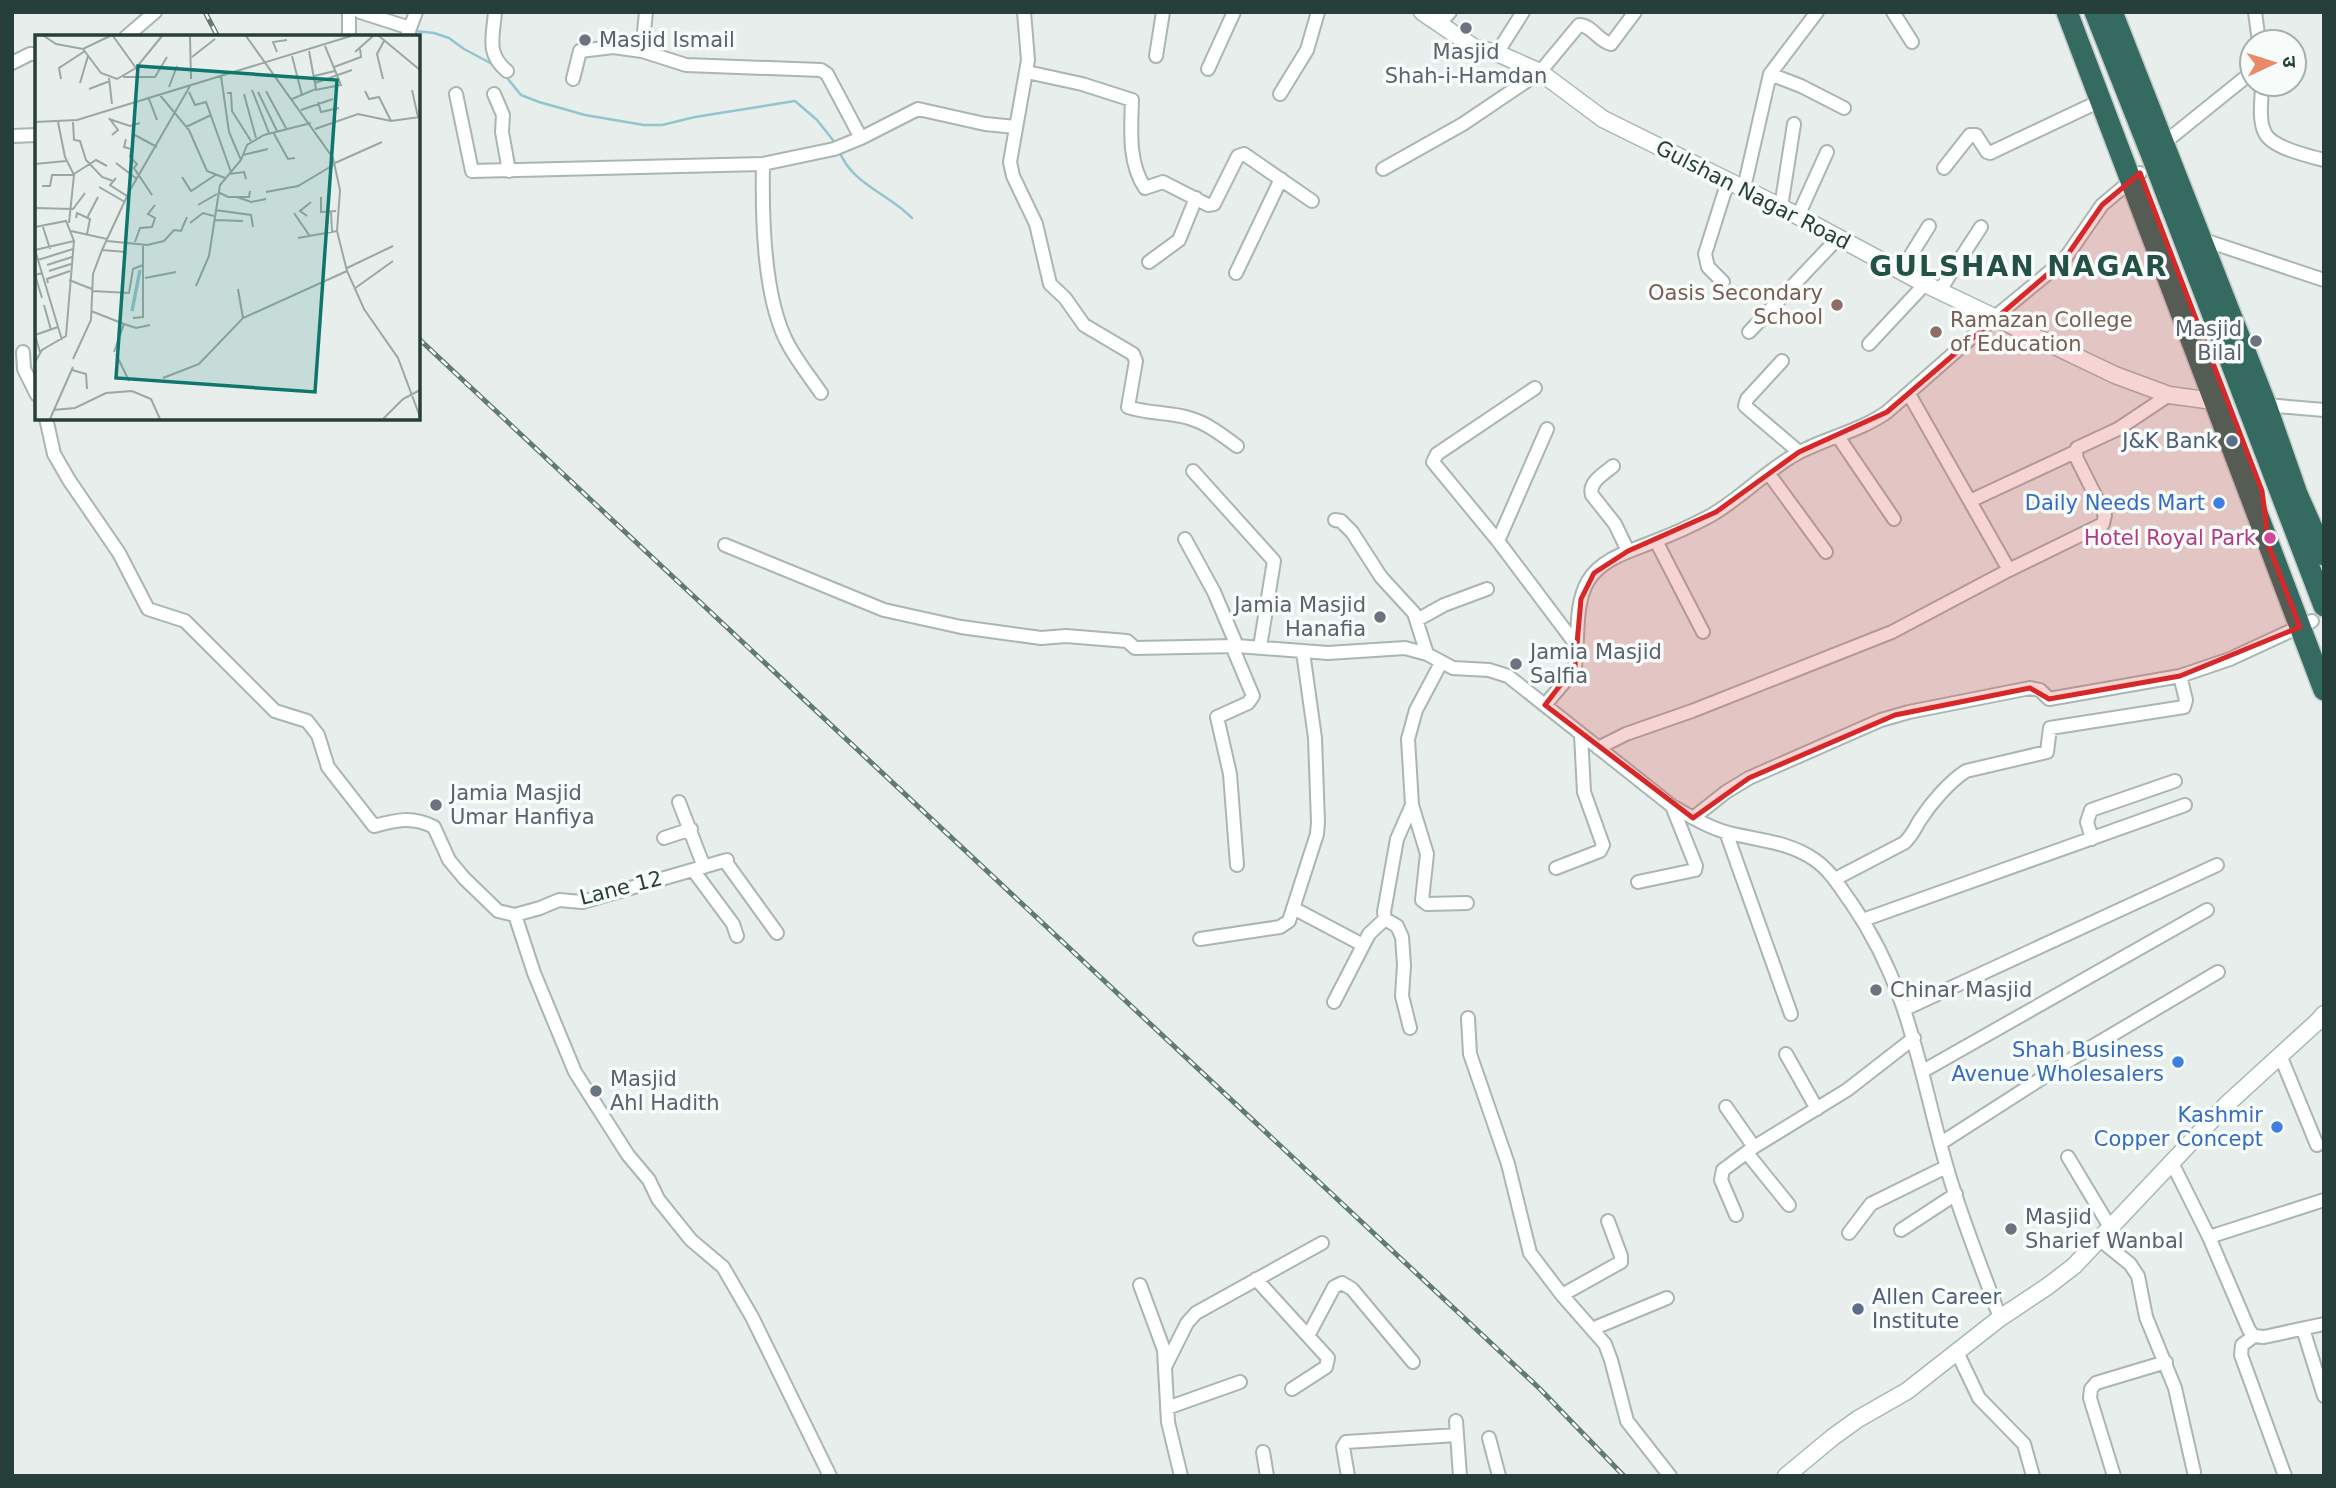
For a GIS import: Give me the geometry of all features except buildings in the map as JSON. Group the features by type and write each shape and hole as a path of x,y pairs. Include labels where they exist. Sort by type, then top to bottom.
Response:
{"highway":[{"path":"2067,12 2100,101 2135,176 2262,491 2281,518"},
{"path":"2077,12 2213,401 2269,546 2312,618 2324,690"},
{"path":"2095,12 2238,357 2266,405 2297,495 2321,540"},
{"path":"2112,12 2201,239 2269,463 2281,518 2324,652"},
{"path":"2269,463 2297,495"},
{"path":"2262,491 2269,546"}],"street":[{"path":"128,35 155,12"},
{"path":"349,12 349,35"},
{"path":"360,12 408,32 416,12"},
{"path":"495,12 492,49 494,58 507,71"},
{"path":"642,51 646,12"},
{"path":"1024,12 1027,72 1010,162 1013,176 1036,224 1050,284 1065,298 1084,324 1133,354 1136,361 1128,407 1138,411 1189,418 1216,430 1237,446"},
{"path":"1156,56 1163,12"},
{"path":"1208,69 1234,12"},
{"path":"1280,94 1307,50 1318,12"},
{"name":"Gulshan Nagar Road","path":"1422,12 1445,18 1475,48 1497,53 1540,72 1603,119 1781,206 1837,239 1932,287 2093,366 2169,395 2213,401"},
{"path":"1497,53 1523,12"},
{"path":"1383,169 1463,124 1540,72 1579,24 1585,25 1607,44 1611,44 1635,12"},
{"path":"1744,188 1770,74 1817,12"},
{"path":"1894,12 1912,42"},
{"path":"573,79 580,51 613,47 642,51 687,65 821,71 827,75 861,138"},
{"path":"12,63 35,54"},
{"path":"1027,72 1082,84 1132,100 1130,142 1140,180 1145,188 1163,182 1208,205 1214,204 1241,154 1248,155 1312,201"},
{"path":"1770,74 1844,108"},
{"path":"2164,143 2238,83"},
{"path":"456,94 472,171 764,164 834,149 918,109 985,124 1016,127"},
{"path":"494,94 503,115 502,132 509,171"},
{"path":"2262,98 2262,126 2265,135 2276,144 2324,160"},
{"path":"1944,168 1970,135 1976,135 1990,153 2100,101"},
{"path":"1781,206 1794,124"},
{"path":"12,136 35,135"},
{"path":"1798,216 1827,152"},
{"path":"764,164 762,209 773,303 787,343 821,393"},
{"path":"1545,705 1572,673 1581,599 1588,581 1605,564 1716,512 1799,452 1839,438 1878,419 2064,260 2102,205 2135,176"},
{"path":"1236,273 1281,179"},
{"path":"1723,282 1708,267 1705,254 1728,181"},
{"path":"1149,262 1180,240 1196,198"},
{"path":"1901,271 1929,226"},
{"path":"1869,344 1932,287 1981,227"},
{"path":"1749,332 1837,239"},
{"path":"2201,239 2324,279"},
{"path":"23,352 24,369 35,391"},
{"path":"1782,361 1747,399 1745,406 1799,452"},
{"path":"1535,388 1434,458 1433,462 1498,541 1577,646"},
{"path":"1909,394 2009,570"},
{"path":"1970,501 2076,452 2081,445 2118,429 2169,395"},
{"path":"2266,405 2324,410"},
{"path":"46,420 54,454 119,553 148,609 184,621 275,711 307,721 318,735 328,767 374,826 404,818 420,820 434,827 449,860 464,878 498,911 515,915 534,973 575,1072 628,1155 649,1180 658,1199 691,1240 723,1267 752,1317 830,1476"},
{"path":"1498,541 1547,429"},
{"path":"1839,438 1894,519"},
{"path":"1598,748 1626,734 1692,711 1892,632 2103,524 2104,511 2076,452"},
{"path":"1613,466 1592,484 1590,490 1615,524 1628,551"},
{"path":"1193,471 1274,561 1260,647"},
{"path":"1769,474 1826,552"},
{"path":"1335,520 1341,521 1352,531 1381,577 1410,608 1417,620 1427,654"},
{"path":"1185,539 1214,592 1252,696 1248,703 1217,718 1230,774 1237,865"},
{"path":"1656,541 1703,632"},
{"path":"725,545 884,610 961,627 1041,638 1066,636 1127,641 1135,648 1235,646 1341,653 1405,648 1427,654 1441,663 1460,669 1503,673 1672,806 1726,832 1796,849 1817,861 1835,879 1863,920 1892,972 1914,1038 1947,1167 2000,1318"},
{"path":"1417,620 1444,605 1487,589"},
{"path":"1693,818 1749,778 1895,715 2030,688 2040,690 2049,699 2180,676 2230,659 2312,618"},
{"path":"1199,939 1284,926 1289,921 1317,834 1318,822 1314,738 1303,652"},
{"path":"1441,663 1416,710 1408,739 1412,805 1427,854 1423,903 1467,903"},
{"path":"1835,879 1904,843 1913,834 1922,817 1966,771 2047,752 2050,727 2184,707 2186,699 2180,676"},
{"path":"1556,868 1600,851 1603,845 1584,792 1581,734"},
{"path":"2092,839 2087,821 2091,810 2175,781"},
{"path":"679,802 691,829 699,868 733,924 737,936"},
{"path":"1385,919 1397,839 1412,805"},
{"path":"1863,920 2185,805"},
{"path":"1638,881 1695,870 1694,861 1672,806"},
{"path":"664,838 691,829"},
{"path":"1726,832 1791,1014"},
{"name":"Lane 12","path":"515,915 559,900 582,902 726,861 777,933"},
{"path":"1905,1009 2217,865"},
{"path":"1293,908 1363,945"},
{"path":"1923,1071 2207,910"},
{"path":"1334,1002 1371,930 1385,919"},
{"path":"1385,919 1397,926 1401,933 1404,965 1402,996 1410,1028"},
{"path":"1941,1143 2078,1055 2218,972"},
{"path":"1468,1018 1470,1055 1507,1164 1530,1253 1605,1344 1626,1421 1670,1476"},
{"path":"1786,1476 1833,1437 1858,1419 1908,1391 2000,1318 2074,1266 2226,1105 2322,1018"},
{"path":"1736,1215 1720,1176 1723,1170 1750,1150 1847,1090 1914,1038"},
{"path":"1786,1054 1817,1109"},
{"path":"2280,1055 2317,1145"},
{"path":"1726,1107 1750,1150 1790,1205"},
{"path":"2068,1157 2105,1233 2135,1269 2146,1317 2175,1388 2194,1472"},
{"path":"2172,1163 2254,1336"},
{"path":"1849,1233 1871,1204 1947,1167"},
{"path":"1901,1230 1956,1194"},
{"path":"2209,1237 2324,1200"},
{"path":"1562,1295 1621,1262 1608,1221"},
{"path":"1165,1367 1187,1323 1196,1313 1322,1243"},
{"path":"1256,1279 1328,1358 1328,1364 1292,1389"},
{"path":"1308,1336 1334,1287 1342,1283 1352,1289 1413,1362"},
{"path":"1140,1285 1160,1337 1167,1408 1181,1476"},
{"path":"1592,1329 1667,1298"},
{"path":"2285,1476 2241,1355 2242,1345 2254,1336 2264,1337 2324,1324"},
{"path":"2304,1329 2324,1396"},
{"path":"1957,1352 1979,1398 1999,1421 2019,1437 2027,1450 2033,1476"},
{"path":"2114,1476 2090,1398 2091,1389 2096,1383 2166,1362"},
{"path":"1167,1408 1240,1382"},
{"path":"1455,1421 1460,1476"},
{"path":"1348,1476 1343,1447 1346,1442 1457,1435"},
{"path":"1489,1438 1499,1476"},
{"path":"1263,1452 1267,1476"}],"highlighted area":[{"path":"2140,173 2262,491 2269,546 2300,627 2180,676 2049,699 2030,688 1895,715 1749,778 1693,818 1545,705 1575,666 1581,599 1594,573 1628,551 1716,512 1799,452 1887,412 2064,260 2102,205"}],"waterway":[{"path":"415,31 449,38 494,65"},
{"path":"504,74 521,95 539,102 585,115 644,125 662,125 795,101 817,120 836,144"},
{"path":"839,150 844,161 861,180 912,218"}],"railway":[{"path":"205,12 217,35"},
{"path":"420,340 1540,1389 1624,1476"}],"place":[{"name":"Masjid Shah-i-Hamdan","path":"1466,28"},
{"name":"Masjid Ismail","path":"585,40"},
{"name":"Oasis Secondary School","path":"1837,305"},
{"name":"Ramazan College of Education","path":"1936,332"},
{"name":"Masjid Bilal","path":"2256,341"},
{"name":"J&K Bank","path":"2232,441"},
{"name":"Daily Needs Mart","path":"2219,503"},
{"name":"Hotel Royal Park","path":"2270,538"},
{"name":"Jamia Masjid Hanafia","path":"1380,617"},
{"name":"Jamia Masjid Salfia","path":"1516,664"},
{"name":"Jamia Masjid Umar Hanfiya","path":"436,805"},
{"name":"Chinar Masjid","path":"1876,990"},
{"name":"Shah Business Avenue Wholesalers","path":"2178,1062"},
{"name":"Masjid Ahl Hadith","path":"596,1091"},
{"name":"Kashmir Copper Concept","path":"2277,1127"},
{"name":"Masjid Sharief Wanbal","path":"2011,1229"},
{"name":"Allen Career Institute","path":"1858,1309"}],"district":[{"name":"GULSHAN NAGAR","path":"2019,266"}]}
